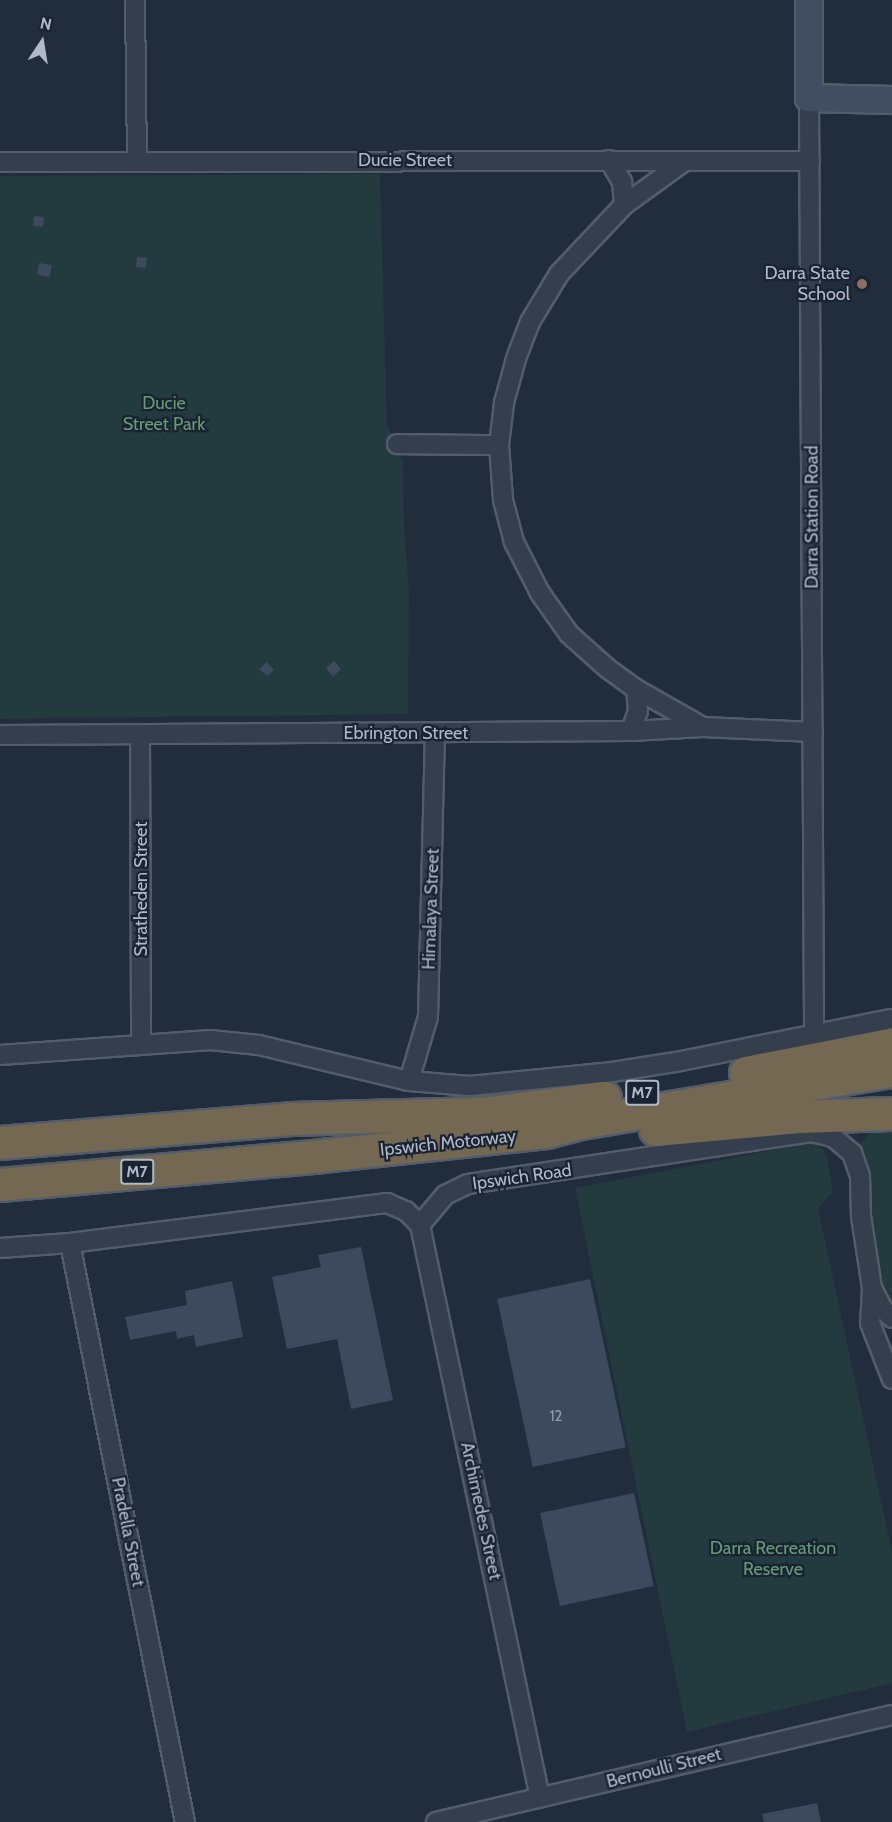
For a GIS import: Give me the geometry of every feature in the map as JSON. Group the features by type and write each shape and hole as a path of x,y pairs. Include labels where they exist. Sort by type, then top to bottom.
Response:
{"highway":[{"name":"Ipswich Motorway","path":"0,1143 291,1119 481,1114 558,1106 892,1045"},
{"name":"Ipswich Motorway","path":"0,1185 322,1156 547,1132 581,1123 892,1071"},
{"path":"547,1132 590,1136 799,1117 892,1114"}],"street":[{"path":"135,0 137,161"},
{"name":"Darra Station Road","path":"809,0 814,1035"},
{"path":"809,98 892,100"},
{"path":"609,160 622,182 624,205"},
{"name":"Ducie Street","path":"0,162 609,160 681,163 810,161"},
{"path":"681,163 624,205 559,274 530,322 504,403 499,445 503,500 514,542 540,593 569,634 607,668 636,689 703,727"},
{"path":"397,444 499,445"},
{"path":"631,731 638,711 636,689"},
{"name":"Ebrington Street","path":"0,735 631,731 703,727 813,732"},
{"name":"Himalaya Street","path":"409,1081 428,1017 435,733"},
{"name":"Stratheden Street","path":"140,735 141,1043"},
{"path":"0,1055 141,1043 210,1040 259,1045 409,1081 470,1086 612,1072 892,1019"},
{"name":"Ipswich Road","path":"420,1225 445,1195 468,1184 811,1132 833,1137 852,1153 860,1176 861,1216 872,1288 870,1323 892,1379"},
{"path":"0,1248 70,1243 387,1203 406,1212 420,1225"},
{"name":"Archimedes Street","path":"420,1225 540,1798"},
{"name":"Pradella Street","path":"70,1243 185,1822"},
{"name":"Ipswich Road","path":"872,1288 882,1308 892,1318"},
{"name":"Bernoulli Street","path":"436,1822 892,1715"}],"green space":[{"name":"Ducie Street Park","path":"380,174 387,424 403,463 404,524 409,591 408,714 0,719 0,176"},
{"path":"873,1128 892,1129 892,1308 883,1299 868,1221 866,1161 860,1144"},
{"name":"Darra Recreation Reserve","path":"814,1144 824,1150 827,1157 833,1192 818,1208 892,1552 892,1683 687,1732 575,1188"}],"building":[{"path":"34,216 44,217 43,227 33,226"},
{"path":"137,257 147,258 146,268 136,267"},
{"path":"39,263 52,265 50,277 37,275"},
{"path":"334,661 341,669 333,677 326,668"},
{"path":"267,662 274,670 267,676 259,669"},
{"path":"361,1247 393,1400 351,1409 337,1339 287,1349 272,1277 321,1267 318,1255"},
{"path":"590,1279 626,1447 533,1467 497,1299"},
{"path":"232,1281 243,1337 196,1347 194,1335 177,1339 176,1331 130,1340 125,1317 187,1305 185,1291"},
{"path":"634,1493 654,1586 560,1606 540,1513"},
{"path":"817,1803 821,1822 764,1822 762,1814"}],"place":[{"name":"Darra State School","path":"862,284"}]}
